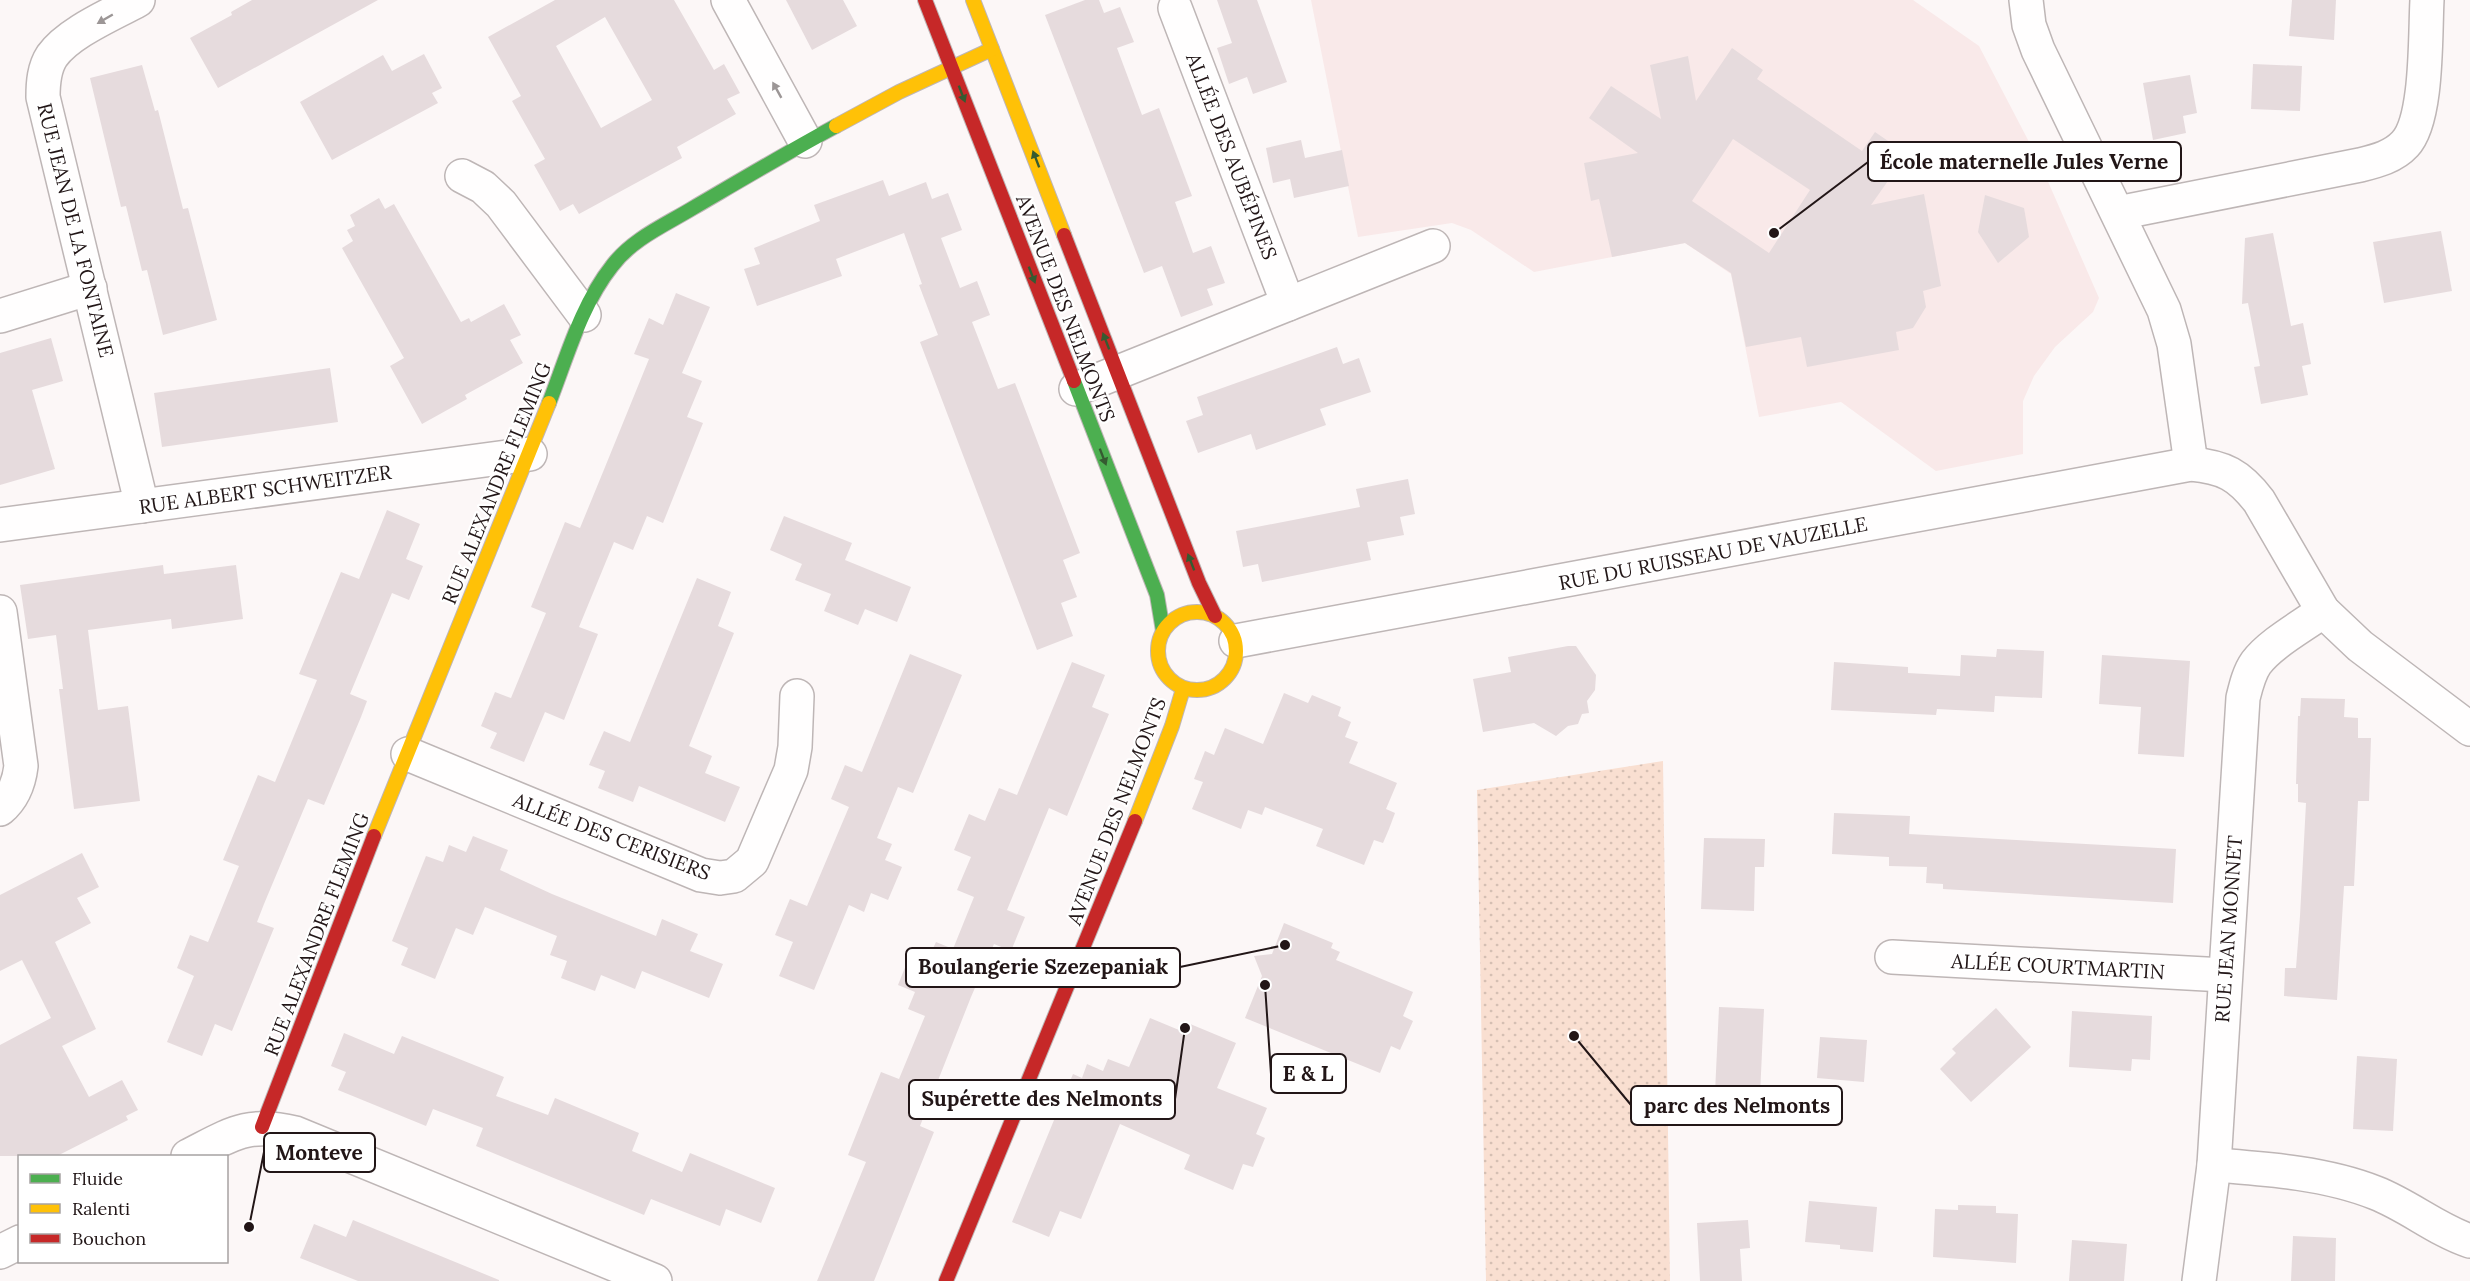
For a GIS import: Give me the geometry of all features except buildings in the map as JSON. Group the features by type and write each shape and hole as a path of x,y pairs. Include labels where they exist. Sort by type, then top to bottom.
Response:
{"street":[{"name":"RUE JEAN DE LA FONTAINE","path":"138,0 72,37 52,57 43,82 42,97 141,506"},
{"path":"728,0 805,141"},
{"name":"AVENUE DES NELMONTS","path":"925,0 1156,595 1163,631 1158,652 1159,662 1164,673 1183,689 1196,691 1219,685 1234,666 1237,654 1236,642 1224,622 1215,616 1199,583 973,0"},
{"path":"2026,0 2029,25 2038,50 2148,273 2170,330 2191,464 2222,469 2249,487 2324,611 2360,646 2470,729"},
{"path":"2118,213 2360,165 2392,155 2410,137 2420,115 2427,0"},
{"name":"ALLÉE DES AUBÉPINES","path":"1175,9 1288,304"},
{"name":"RUE ALEXANDRE FLEMING","path":"262,1127 339,922 596,287 619,255 634,243 805,141 951,66 992,49"},
{"path":"462,176 483,188 501,204 584,315"},
{"path":"1076,389 1433,246"},
{"path":"0,316 90,288"},
{"name":"RUE ALBERT SCHWEITZER","path":"0,525 530,454"},
{"name":"RUE DU RUISSEAU DE VAUZELLE","path":"1236,642 2191,464"},
{"name":"RUE JEAN MONNET","path":"2199,1281 2214,1165 2240,733 2248,681 2255,664 2266,653 2324,611"},
{"path":"0,612 21,766 19,780 13,793 0,809"},
{"path":"1163,631 1180,616 1204,612 1215,616"},
{"name":"AVENUE DES NELMONTS","path":"946,1281 1145,797 1172,726 1183,689"},
{"name":"ALLÉE DES CERISIERS","path":"408,754 701,875 720,878 734,876 752,861 791,770 795,747 797,696"},
{"name":"ALLÉE COURTMARTIN","path":"1892,957 2224,975"},
{"path":"190,1155 233,1134 262,1127 295,1133 655,1281"},
{"path":"2214,1165 2288,1172 2374,1192 2444,1230 2470,1241"},
{"path":"0,1252 18,1243"}],"shaded area":[{"path":"1311,0 1913,0 1979,46 2039,161 2099,298 2093,312 2055,347 2034,376 2023,401 2023,454 1936,471 1841,402 1759,417 1731,274 1685,243 1534,272 1471,230 1452,223 1358,237"},
{"path":"1663,761 1670,1281 1486,1281 1477,790"}],"traffic: fast":[{"path":"549,403 583,314 601,281 620,256 650,233 836,126"},
{"path":"1074,381 1157,595 1163,631"}],"traffic: slow":[{"path":"973,0 1064,235"},
{"path":"836,126 899,92 992,49"},
{"path":"374,836 549,403"},
{"path":"1189,612 1205,612 1219,618 1230,629 1236,643 1236,651 1236,659 1230,673 1219,684 1205,690 1189,690 1175,684 1164,673 1158,659 1158,643 1164,629 1175,618 1189,612"},
{"path":"1135,821 1172,726 1183,689"}],"traffic: jam":[{"path":"925,0 1074,381"},
{"path":"1064,235 1199,583 1215,616"},
{"path":"946,1281 1135,821"},
{"path":"262,1127 374,836"}],"place":[{"name":"École maternelle Jules Verne","path":"1774,233"},
{"name":"Boulangerie Szezepaniak","path":"1285,945"},
{"name":"E & L","path":"1265,985"},
{"name":"Supérette des Nelmonts","path":"1185,1028"},
{"name":"parc des Nelmonts","path":"1574,1036"},
{"name":"Monteve","path":"249,1227"}]}
